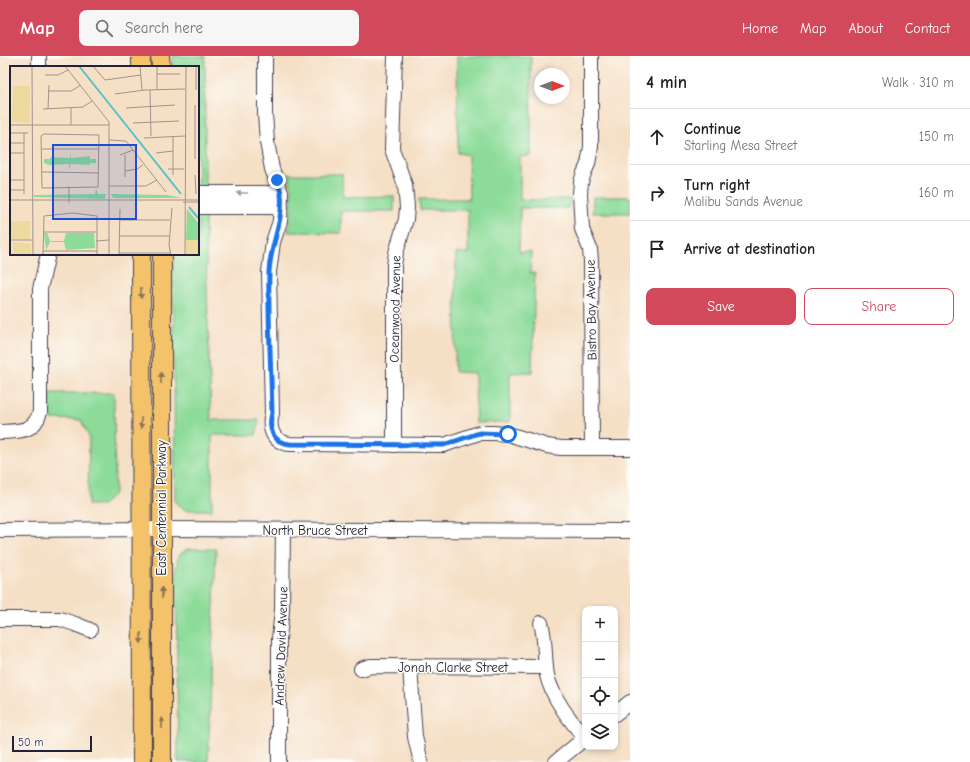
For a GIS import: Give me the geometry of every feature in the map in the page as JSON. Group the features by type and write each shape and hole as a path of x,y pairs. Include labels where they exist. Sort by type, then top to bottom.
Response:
{"main road":[{"path":"160,56 161,66"},
{"name":"East Centennial Parkway","path":"141,255 142,762"},
{"name":"East Centennial Parkway","path":"162,255 162,762"}],"street":[{"path":"266,56 265,114 268,155 281,193 280,221 271,254 269,272 272,413 270,422 271,431 275,437 283,444 444,445 479,433 493,433 508,434 547,446 561,448 630,448"},
{"name":"Oceanwood Avenue","path":"394,445 394,265 396,252 406,219 407,207 405,185 392,149 395,56"},
{"name":"Bistro Bay Avenue","path":"591,56 591,147 588,164 581,182 580,203 582,228 590,249 591,261 592,448"},
{"path":"199,193 281,193"},
{"path":"199,207 281,207"},
{"path":"0,432 20,431 34,425 38,420 40,412 40,289 48,255"},
{"name":"North Bruce Street","path":"0,530 161,529 630,532"},
{"name":"Andrew David Avenue","path":"279,762 279,639 282,610 283,530"},
{"path":"0,619 60,620 90,630"},
{"path":"541,623 548,676 559,703 568,719 582,735"},
{"name":"Jonah Clarke Street","path":"361,670 371,666 546,667"},
{"path":"410,667 415,737 421,762"},
{"path":"618,712 630,702"},
{"path":"556,762 582,740"}],"green space":[{"path":"172,56 205,56 205,220 211,420 259,420 256,435 212,435 212,510 185,510 175,501 173,255 199,255 199,66 172,66"},
{"path":"457,56 531,56 531,156 520,157 520,200 570,199 568,208 520,208 519,252 531,252 530,273 535,273 532,372 510,373 510,422 476,423 475,373 455,372 456,253 468,253 468,210 420,210 419,199 469,199 468,155 458,153"},
{"path":"289,174 342,174 343,197 394,196 394,211 341,211 341,233 288,232 292,203"},
{"path":"593,197 630,197 630,213 593,213"},
{"path":"50,393 114,393 115,493 103,505 88,505 89,437 81,420 50,419"},
{"path":"187,549 216,549 208,762 178,762 176,569 178,556"}],"route":[{"path":"277,180 281,193 280,221 273,242 269,272 272,413 270,422 271,431 275,437 283,444 444,445 479,433 508,434"}]}
